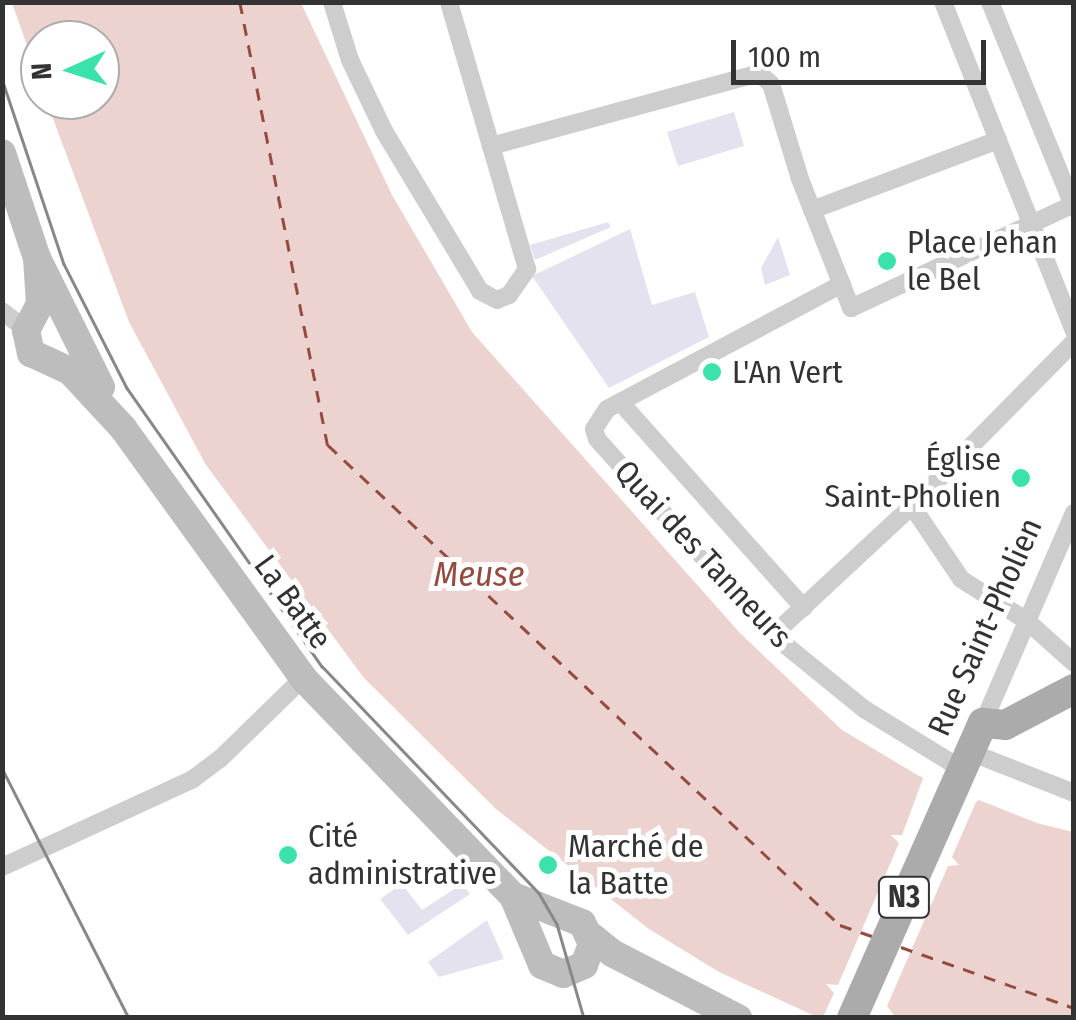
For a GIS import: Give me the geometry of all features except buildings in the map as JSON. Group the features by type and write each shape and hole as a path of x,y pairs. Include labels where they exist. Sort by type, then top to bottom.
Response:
{"main road":[{"path":"2,153 37,258 64,316 74,327 76,343 67,356 53,362 32,353 30,324 41,290 37,258"},
{"path":"30,324 49,311 64,316"},
{"name":"La Batte","path":"76,343 123,428 303,678 513,896"},
{"name":"La Batte","path":"53,362 70,372 123,428"},
{"path":"983,722 1005,725 1074,689"},
{"name":"Rue Saint-Pholien","path":"962,765 983,722"},
{"name":"N3","path":"852,1018 962,765"},
{"path":"513,896 560,917 575,919 612,952 735,1018"},
{"path":"513,896 538,958 556,973 572,973 584,965 591,952 590,936"},
{"path":"535,943 546,923 560,917"},
{"path":"584,965 620,974 735,1018"}],"street":[{"path":"332,2 350,60 384,131 480,291 489,299 509,294 527,268 449,2"},
{"path":"943,2 1074,332"},
{"path":"491,146 750,72 771,84 812,210 851,308 1031,222 1073,207 990,2"},
{"path":"812,210 998,140"},
{"path":"622,404 842,284"},
{"path":"2,311 30,324"},
{"path":"773,634 912,506 1074,342"},
{"name":"Quai des Tanneurs","path":"804,608 622,404 599,414 594,429 597,438 773,634 864,709 962,765 1074,793"},
{"path":"912,506 961,579 1027,621 1074,662"},
{"name":"Rue Saint-Pholien","path":"983,722 1074,513"},
{"path":"2,867 192,779 220,760 303,678"}],"shaded area":[{"path":"734,112 744,146 678,166 667,132"},
{"path":"608,222 611,227 535,260 530,245"},
{"path":"630,229 652,305 695,292 709,337 609,388 532,276"},
{"path":"778,237 790,275 765,285 761,268"},
{"path":"402,884 422,910 462,884 470,894 408,935 380,899"},
{"path":"487,920 504,959 439,977 428,962"}],"water":[{"name":"Meuse","path":"12,3 301,3 392,195 472,332 740,633 842,730 919,776 1037,823 1073,832 1073,1017 817,1017 719,972 649,929 496,809 364,678 206,465 129,322 53,120 120,120 120,20 20,20 20,26"}],"pier":[{"path":"925,773 984,797 976,802 952,857 959,865 948,866 887,1006 894,1015 823,1017 834,993 826,984 838,985 899,843 891,835 902,835"}],"ferry route":[{"path":"240,2 328,445 840,925 874,937"},
{"path":"901,947 1074,1008"}],"tram line":[{"path":"2,79 64,264 127,388 322,666 539,893 557,924 584,1018"},
{"path":"2,768 129,1018"}],"place":[{"name":"Place Jehan le Bel","path":"887,261"},
{"name":"L'An Vert","path":"712,372"},
{"name":"Église Saint-Pholien","path":"1021,478"},
{"name":"Cité administrative","path":"288,855"},
{"name":"Marché de la Batte","path":"548,865"}]}
